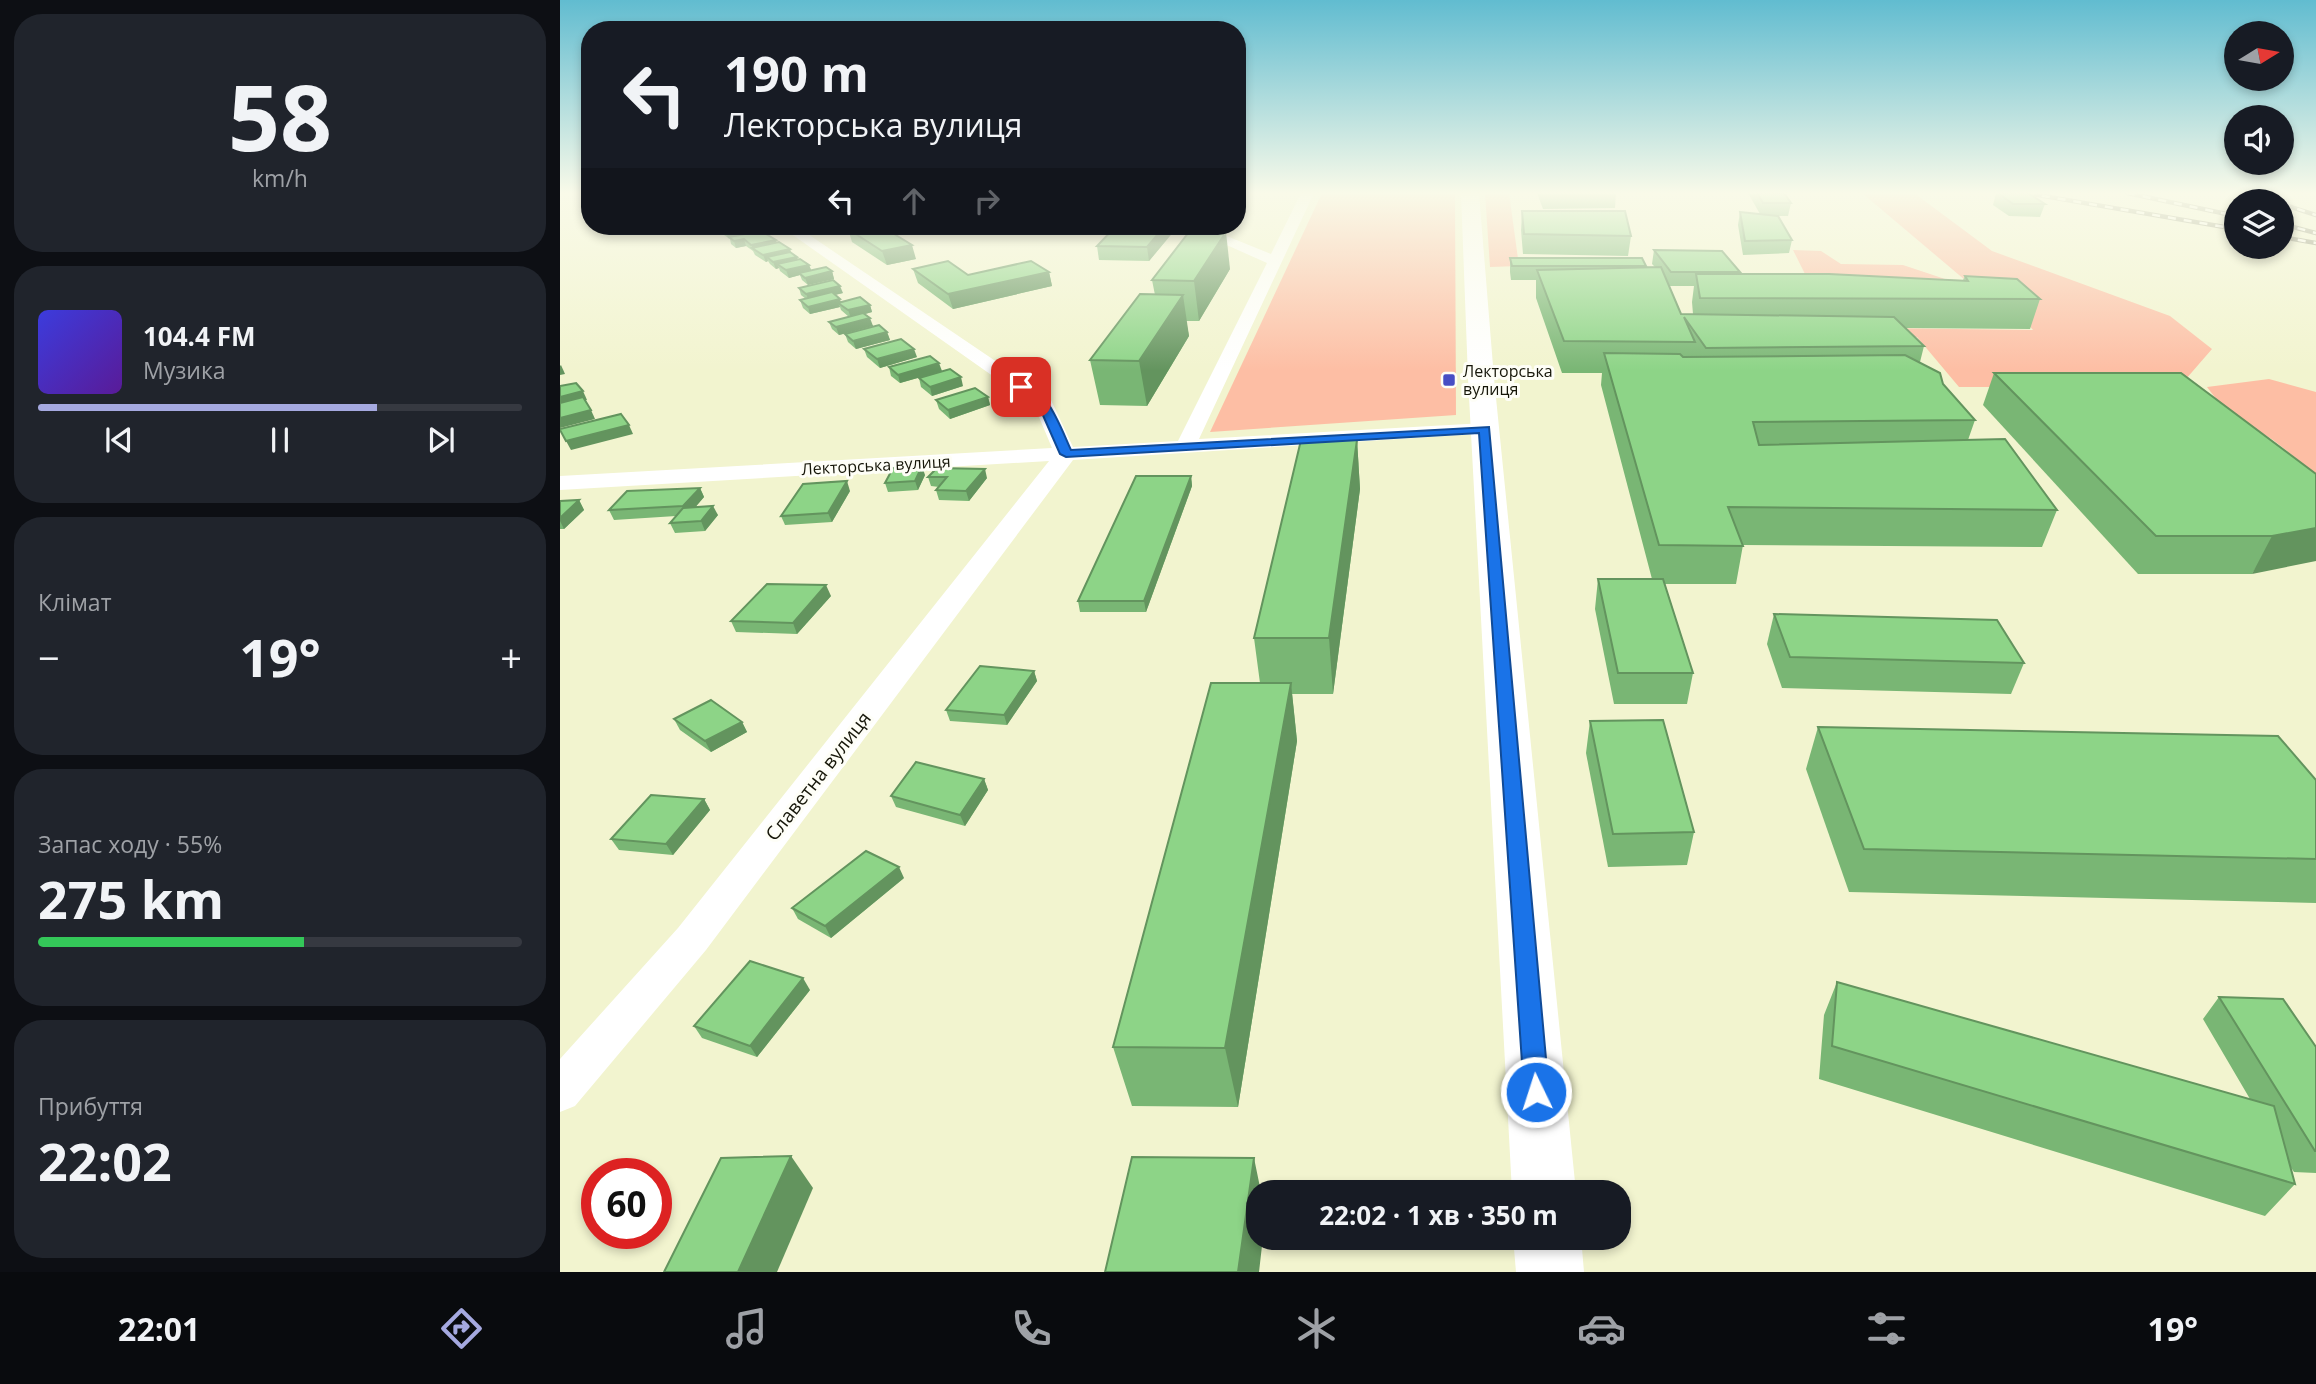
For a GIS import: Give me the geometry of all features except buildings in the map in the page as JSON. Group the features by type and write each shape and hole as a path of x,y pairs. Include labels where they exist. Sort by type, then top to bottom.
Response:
{"main road":[{"path":"1474,252 1543,1180"},
{"path":"1548,1250 1550,1272"}],"street":[{"path":"825,252 1043,402 1066,454"},
{"path":"1254,252 1275,261"},
{"path":"1185,447 1279,252"},
{"name":"Лекторська вулиця","path":"560,483 1485,429"},
{"name":"Славетна вулиця","path":"560,1091 692,939 1066,454"}],"shaded area":[{"path":"1294,252 1455,252 1456,415 1210,432"},
{"path":"1489,252 1517,252 1519,266 1490,267"},
{"path":"1794,252 1823,252 1841,264 1903,265 1948,280 1965,280 1932,252 1996,252 2170,316 2212,349 2179,387 1959,387 1917,337 1717,334 1713,326 2033,330 2010,304 1807,278"},
{"path":"2269,379 2316,392 2316,474 2273,440 2223,408 2207,387"}],"place":[{"name":"Лекторська вулиця","path":"1449,380"}],"route":[{"path":"1021,387 1043,402 1066,454 1485,429 1536,1092"}]}
